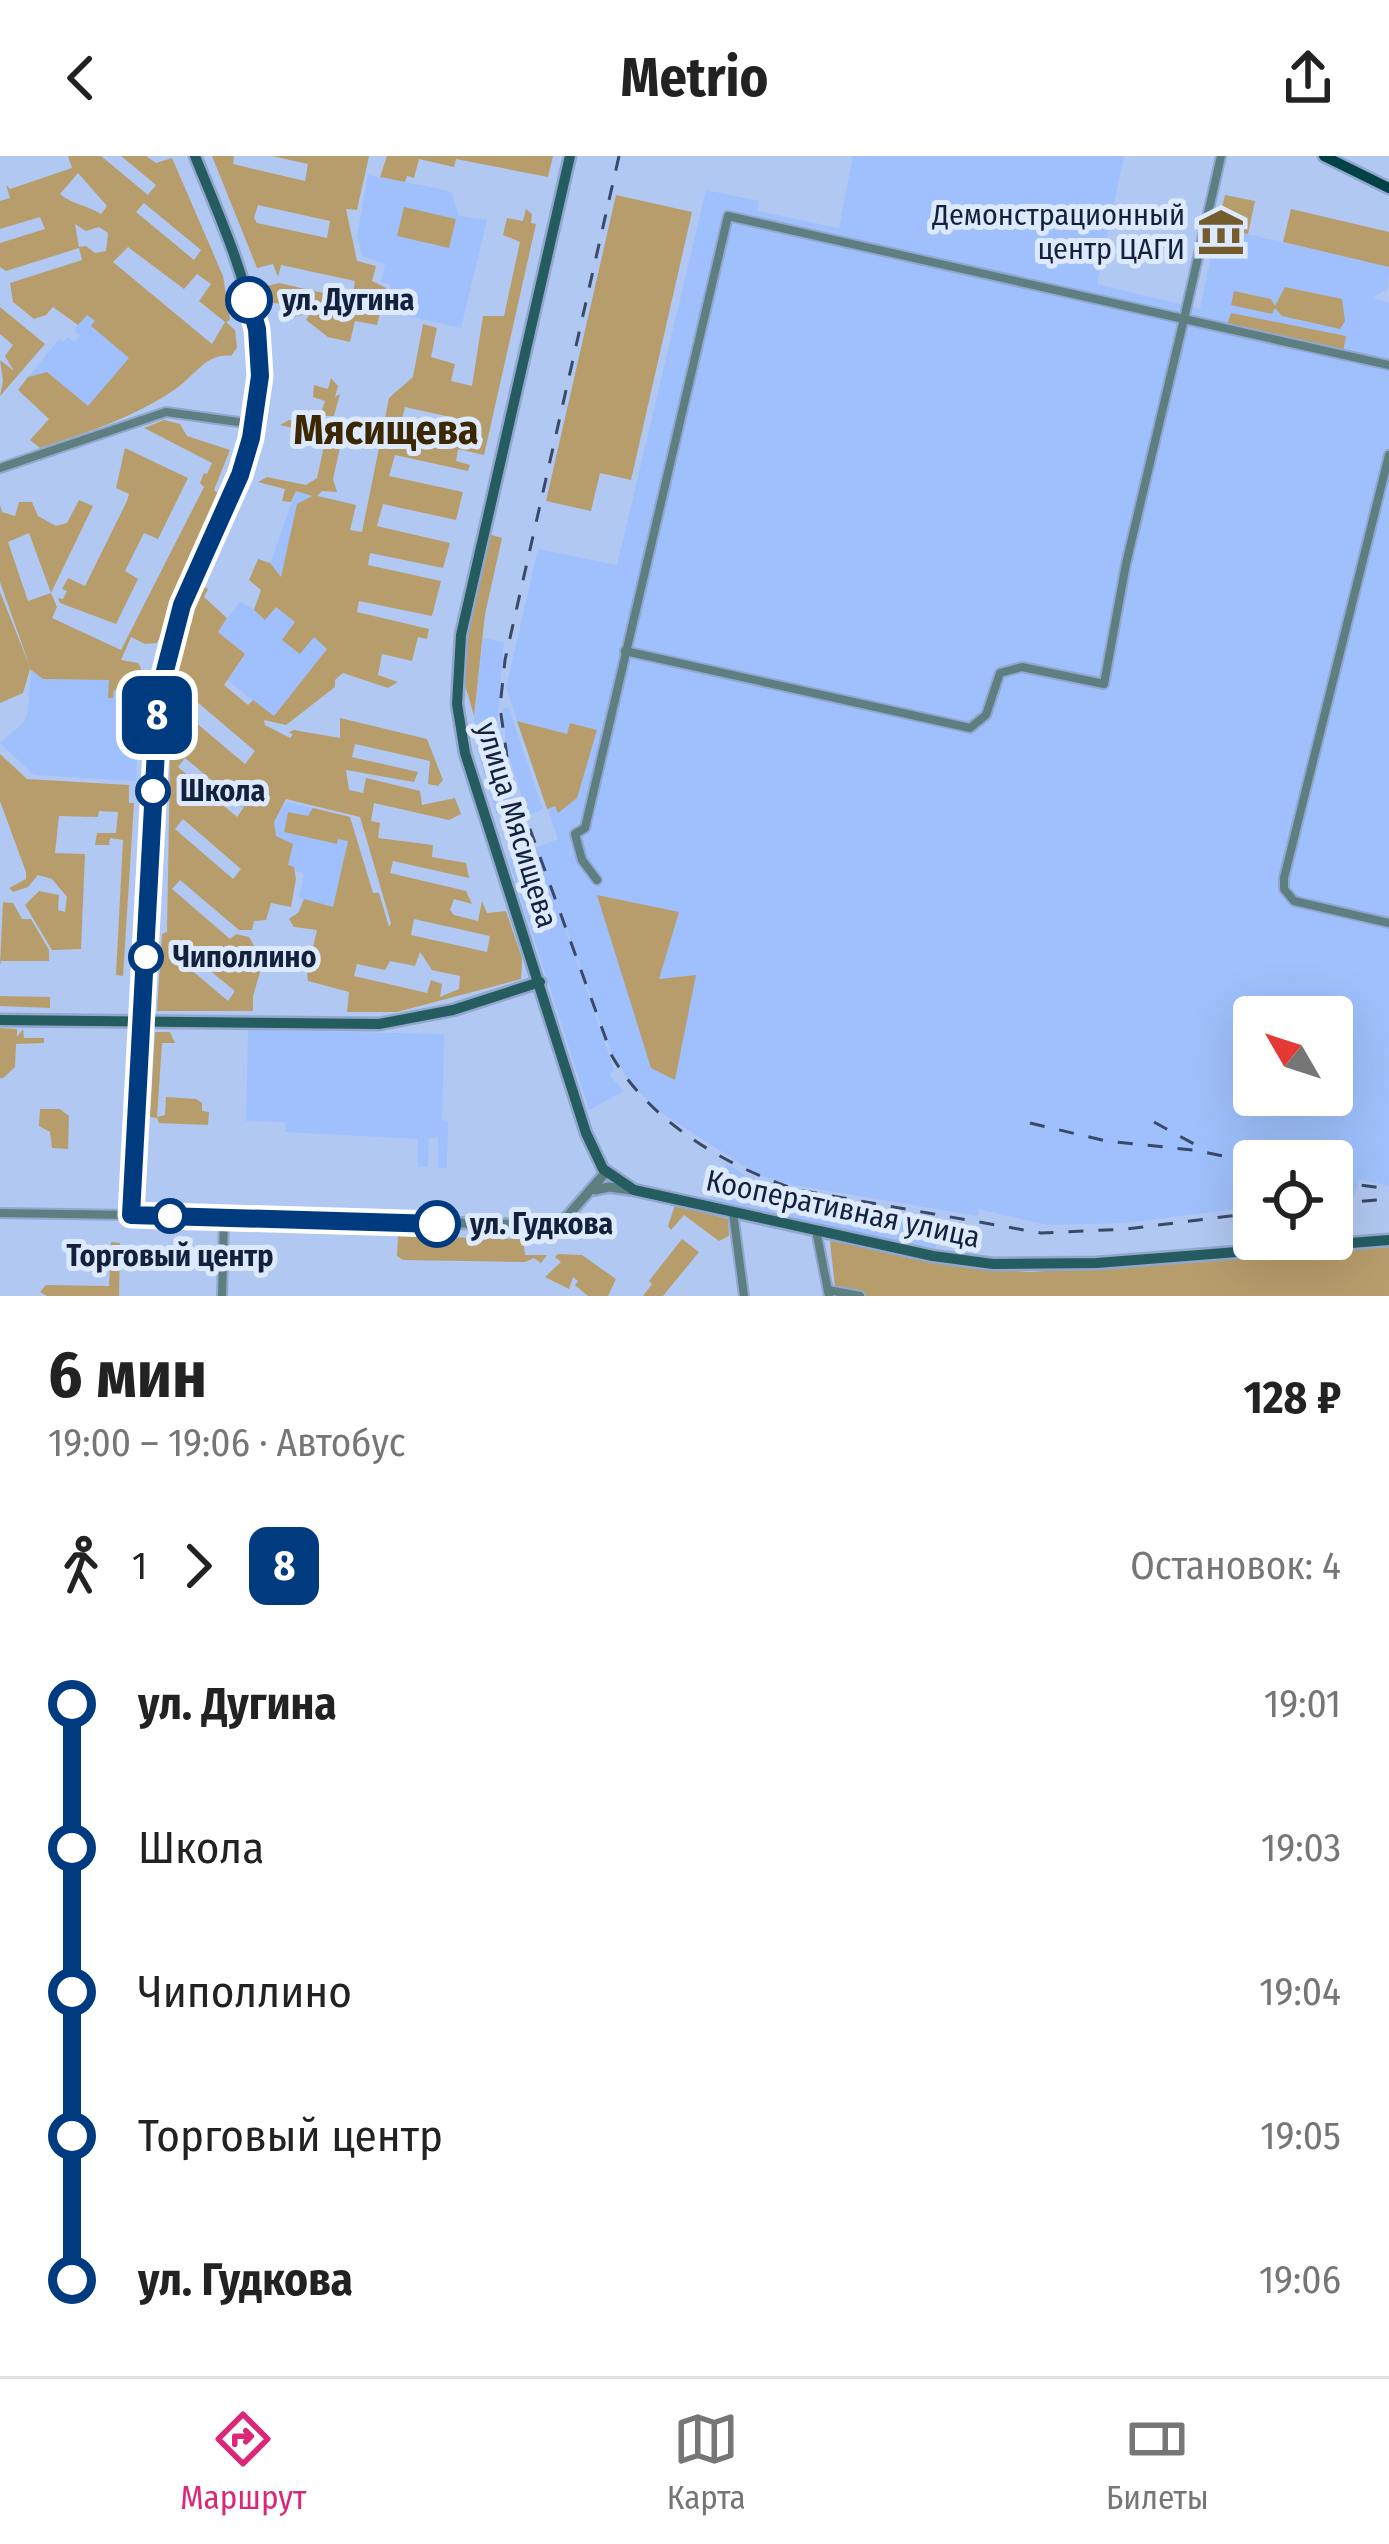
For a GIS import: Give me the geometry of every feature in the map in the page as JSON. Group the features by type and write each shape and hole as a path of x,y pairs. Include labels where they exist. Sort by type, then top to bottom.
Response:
{"main road":[{"path":"143,1020 161,677 182,605 240,475 254,425 260,376 255,317 195,156"},
{"name":"улица Мясищева","path":"569,156 461,635 456,685 465,753 592,1151"},
{"path":"1324,156 1389,188"},
{"path":"0,1020 390,1023 453,1010 540,982"},
{"name":"Кооперативная улица","path":"592,1151 606,1172 634,1190 933,1256 993,1264 1112,1262 1389,1240"}],"street":[{"path":"625,651 970,728 986,715 1000,673 1009,668 1104,684 1126,564 1221,156"},
{"path":"597,880 582,860 575,835 584,828 728,216 1389,364"},
{"path":"0,468 166,412 254,425"},
{"path":"1389,455 1284,890 1294,901 1389,923"},
{"path":"131,1215 143,1020"},
{"path":"590,1192 596,1174 592,1151"},
{"path":"0,1213 539,1225 564,1220 606,1172"},
{"path":"590,1192 609,1186 634,1190"},
{"path":"733,1211 744,1296"},
{"path":"222,1296 224,1218"},
{"path":"816,1229 829,1293 860,1296"}],"shaded area":[{"path":"68,156 101,156 148,195 156,185 121,156 146,156 156,163 172,158 223,276 230,320 226,322 235,330 237,348 231,356 209,361 145,407 40,448 30,440 49,419 18,390 28,377 47,372 88,406 129,358 91,326 95,321 87,315 78,325 53,307 34,319 13,302 10,283 82,260 79,248 6,271 0,267 0,243 45,229 40,217 0,229 0,201 10,198 6,185 10,189 72,168","holes":["78,173 107,206 101,214 60,194","144,203 201,250 194,260 136,212","75,224 86,231 99,227 108,233 106,251 79,247","128,247 184,289 197,274 211,284 199,301 225,322 212,344 113,262"]},
{"path":"212,156 234,156 233,164 305,181 308,164 272,156 369,156 357,210 346,209 357,261 376,266 372,281 386,288 377,325 355,321 350,342 328,337 306,320 310,313 294,317 295,306 267,302 263,287 279,283 359,301 353,294 355,281 281,265 278,277 273,264 257,268","holes":["258,205 330,221 327,238 257,223 254,218"]},
{"path":"387,156 553,156 548,177 456,159 454,167 419,159 414,178 407,176 405,182 380,177"},
{"path":"853,156 1124,156 1097,284 1200,309 1217,227 1389,267 1388,289 1372,298 1389,303 1389,1186 1359,1179 1353,1195 1353,1140 1233,1140 1233,1210 1126,1223 1047,1225 979,1209 977,1216 758,1175 660,1112 630,1083 612,1055 540,855 614,1069 610,1076 624,1091 589,1110 508,858 558,839 506,688 538,549 617,565 706,190 759,201 758,211 839,228"},
{"path":"368,175 445,190 452,194 459,216 487,220 461,328 386,311 391,285 381,282 385,264 362,256 357,236"},
{"path":"616,195 692,212 631,480 600,473 591,511 546,501"},
{"path":"1225,195 1255,201 1248,234 1217,227"},
{"path":"404,207 456,219 449,248 397,236"},
{"path":"526,209 532,214 531,223 536,224 484,455 458,449 456,461 470,465 468,471 395,455 389,476 463,492 456,520 383,504 377,526 450,543 443,568 370,553 368,565 441,581 432,616 359,601 357,612 429,629 427,639 418,637 412,661 382,654 378,675 398,682 388,688 343,673 335,687 286,725 264,720 290,738 294,730 340,738 340,718 427,739 443,780 438,786 428,784 430,761 355,744 352,757 418,772 414,782 346,770 349,790 363,793 366,778 420,791 422,805 455,798 461,814 449,820 374,803 371,821 380,823 378,838 433,845 432,857 466,863 469,878 393,861 390,873 466,891 472,904 454,899 450,910 454,915 478,921 482,901 487,913 506,911 522,958 521,979 397,1012 347,1012 349,992 308,981 307,972 280,966 283,951 311,956 317,930 294,927 289,919 299,912 304,899 333,907 348,841 338,839 337,844 284,832 288,812 308,816 313,808 350,817 373,893 379,893 389,927 391,923 360,817 286,799 274,822 276,836 293,844 288,865 294,867 296,879 291,907 271,903 266,920 254,921 252,930 239,930 180,880 172,889 230,939 236,934 249,937 263,962 253,1011 157,1011 162,934 167,932 171,702 180,646 203,586 208,589 204,597 227,618 218,632 245,654 224,685 248,705 253,700 274,716 327,649 314,637 300,654 282,640 295,622 276,607 265,620 254,610 261,590 249,580 258,559 270,563 281,577 297,504 312,496 296,491 291,502 282,501 285,489 258,482 267,477 306,485 317,478 324,446 292,439 293,428 280,425 289,420 344,430 333,479 337,492 322,491 317,496 356,505 350,530 362,532 389,398 413,377 423,324 437,328 431,357 455,364 451,381 472,386 483,316 504,316 520,242 503,235 507,218 523,221","holes":["405,407 477,423 475,435 402,419","190,696 255,751 245,764 175,705","185,758 244,807 237,817 178,767","183,819 241,869 233,879 175,829","414,919 490,936 487,952 411,935","176,943 235,991 228,1001 170,952","420,952 432,970 460,976 459,989 440,997 442,984 431,980 427,993 354,976 357,964 385,970 390,961 415,966"]},
{"path":"1291,209 1389,232 1389,267 1283,242"},
{"path":"101,285 186,356 99,428 18,390 59,339 63,342 68,337 75,342 80,336 73,319"},
{"path":"1285,287 1342,299 1345,321 1340,329 1282,316 1275,308 1272,314 1231,305 1234,291 1271,299 1275,306"},
{"path":"0,307 45,344 0,396 0,360 14,371 5,356 13,345 0,334"},
{"path":"1231,313 1346,336 1343,352 1226,328"},
{"path":"331,378 338,386 335,397 340,394 334,416 320,416 325,401 313,397 314,385 328,389"},
{"path":"164,420 180,424 187,436 230,450 214,490 222,496 157,643 145,644 131,637 121,660 141,668 138,748 121,747 124,691 114,690 113,698 108,698 109,680 43,679 30,669 23,693 0,703 0,592 30,667 0,582 0,505 2,512 15,516 19,502 32,502 38,516 56,526 67,523 79,500 93,506 51,593 57,607 52,618 121,650 212,463 144,428","holes":["29,533 51,593 28,601 8,542"]},
{"path":"125,448 188,478 158,539 144,533 125,571 138,579 116,624 60,603 58,598 63,599 67,591 62,589 68,578 85,586 127,501 129,494 116,488"},
{"path":"296,490 356,505 327,632 331,644 273,717 198,656 240,602 254,609"},
{"path":"485,533 502,538 485,614 474,716 458,661"},
{"path":"483,638 504,642 496,737 514,807 496,814 475,741"},
{"path":"21,640 108,665 141,668 136,781 34,775 0,743 24,722 28,711 31,673"},
{"path":"503,708 509,708 543,809 528,816 506,747"},
{"path":"517,721 567,734 570,723 597,730 577,798 558,813 555,806 547,809"},
{"path":"0,754 27,779 129,785 129,803 134,803 123,976 116,975 123,840 110,838 109,845 95,845 97,833 116,833 118,812 99,811 98,817 59,816 55,853 85,854 81,949 52,950 25,905 39,891 59,895 58,910 65,912 67,897 52,879 38,875 28,887 13,892 9,888 26,879 26,872 0,801"},
{"path":"286,802 350,817 376,903 295,920 303,899 299,898 304,873 268,866 274,822"},
{"path":"597,895 679,912 659,979 696,975 675,1080 651,1068"},
{"path":"3,902 13,903 22,919 31,919 49,950 49,961 1,961 0,965"},
{"path":"0,996 50,997 50,1008 0,1006"},
{"path":"0,1028 17,1029 17,1037 23,1029 24,1038 44,1038 44,1043 16,1044 15,1067 3,1078 0,1078"},
{"path":"248,1030 444,1034 442,1121 448,1122 447,1168 438,1168 438,1137 429,1138 428,1167 418,1167 418,1139 285,1132 286,1122 246,1121"},
{"path":"155,1032 170,1032 175,1043 162,1043 157,1117 165,1115 166,1097 196,1099 202,1111 209,1112 208,1125 159,1123 150,1117"},
{"path":"40,1109 60,1109 69,1116 68,1149 52,1148 50,1132 39,1126"},
{"path":"726,1163 751,1179 791,1193 941,1218 935,1250 713,1199"},
{"path":"675,1205 728,1219 729,1236 719,1241 684,1215 671,1230"},
{"path":"398,1236 523,1239 525,1255 547,1255 541,1263 534,1258 525,1262 403,1260 397,1256"},
{"path":"835,1238 961,1267 1029,1272 1233,1259 1353,1260 1353,1248 1389,1244 1389,1296 836,1296 830,1242"},
{"path":"682,1239 699,1252 663,1296 643,1296 652,1284 649,1281"},
{"path":"111,1242 120,1243 119,1296 47,1296 40,1292 46,1285 109,1286"},
{"path":"582,1255 616,1279 608,1296 588,1296 573,1277 569,1289 545,1277 561,1262 555,1257"}],"railway":[{"path":"619,156 505,660 500,707 509,771 612,1056 647,1102 693,1139 744,1169 798,1190 1041,1233 1127,1229 1233,1216"},
{"path":"1154,1122 1194,1144"},
{"path":"1030,1123 1106,1141 1233,1158"},
{"path":"1353,1184 1389,1189"},
{"path":"1353,1202 1377,1200"}],"bus line":[{"name":"8","path":"249,300 257,329 260,376 251,438 240,475 182,605 161,677 131,1215 437,1224"}],"place":[{"name":"Демонстрационный центр ЦАГИ","path":"1221,232"},
{"name":"ул. Дугина","path":"249,300"},
{"name":"Школа","path":"153,791"},
{"name":"Чиполлино","path":"146,957"},
{"name":"Торговый центр","path":"170,1216"},
{"name":"ул. Гудкова","path":"437,1224"}],"district":[{"name":"Мясищева","path":"386,430"}]}
